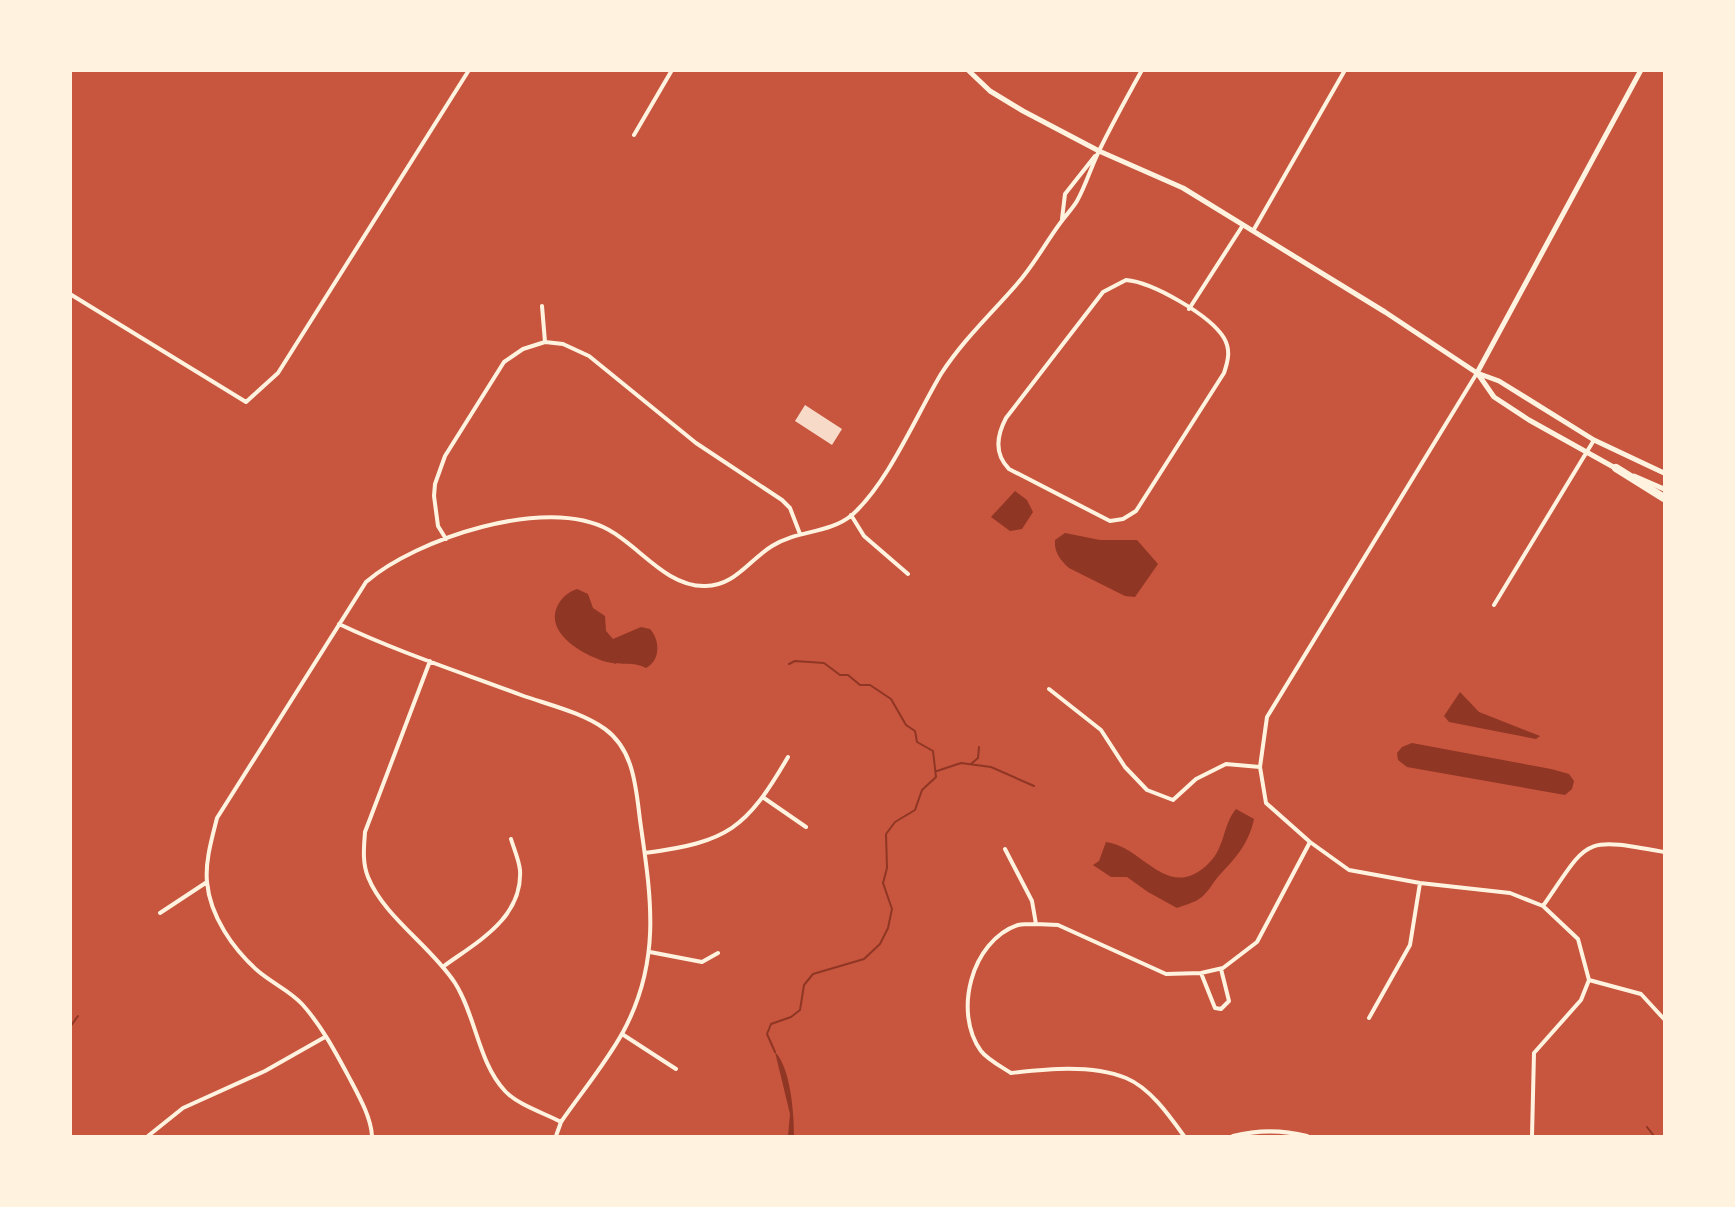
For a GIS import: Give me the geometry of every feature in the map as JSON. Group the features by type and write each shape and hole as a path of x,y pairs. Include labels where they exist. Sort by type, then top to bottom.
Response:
{"highway":[{"path":"1616,468 1665,498"}],"main road":[{"path":"968,70 998,96 1099,151 1183,188 1385,312 1477,373 1499,381 1594,440 1665,473"},
{"path":"1477,373 1641,70"},
{"path":"1477,373 1494,397 1587,453 1665,489"}],"street":[{"path":"70,294 246,402 278,373 469,70"},
{"path":"634,135 672,70"},
{"path":"372,1137 372,1127 357,1092 325,1036 300,1002 259,972 238,952 213,907 207,882 211,843 217,818 366,582 381,569 417,548 482,527 522,518 582,521 605,528 622,538 670,576 705,586 726,582 775,544 800,534 825,529 851,515 883,476 963,343 1020,281 1077,201 1099,151 1142,70"},
{"path":"1253,231 1345,70"},
{"path":"1062,220 1065,194 1099,151"},
{"path":"1189,309 1244,225"},
{"path":"1126,280 1138,281 1189,309 1214,325 1222,335 1230,357 1224,373 1136,511 1123,519 1110,521 1096,516 1005,465 998,443 1000,430 1006,418 1103,292 1126,280"},
{"path":"542,306 545,342"},
{"path":"446,539 438,526 434,496 435,484 445,456 504,362 523,349 545,342 563,344 589,356 696,443 782,500 790,508 800,534"},
{"path":"1477,373 1267,717 1260,767 1266,803 1310,842 1349,870 1420,883 1510,893 1543,906 1578,939 1589,980 1581,1000 1534,1053 1532,1137"},
{"path":"1494,605 1594,440"},
{"path":"851,515 864,536 908,574"},
{"path":"339,624 430,661 583,717 608,731 629,759 635,778 651,898 650,952 642,990 622,1034 561,1122 556,1137"},
{"path":"430,661 365,832 363,857 368,877 383,902 444,966 457,986 491,1071 506,1092 561,1122"},
{"path":"1048,689 1101,730 1125,767 1147,790 1173,800 1196,779 1226,764 1260,767"},
{"path":"645,853 698,844 722,835 747,816 764,798 788,757"},
{"path":"764,798 806,827"},
{"path":"444,966 492,931 512,909 518,891 520,869 512,839"},
{"path":"1184,1137 1169,1115 1149,1094 1126,1078 1085,1070 1037,1070 1011,1073 982,1052 968,1023 969,981 985,952 999,936 1018,925 1036,924 1058,925 1166,974 1200,974 1221,969 1257,942 1310,842"},
{"path":"1543,906 1580,852 1595,844 1613,842 1665,852"},
{"path":"1005,849 1032,900 1036,924"},
{"path":"160,913 207,882"},
{"path":"1369,1018 1410,945 1420,883"},
{"path":"650,952 702,963 718,953"},
{"path":"1200,974 1210,1002 1215,1008 1221,1009 1229,1001 1221,969"},
{"path":"1589,980 1641,994 1665,1019"},
{"path":"622,1034 676,1070"},
{"path":"148,1137 183,1108 265,1071 325,1036"},
{"path":"1233,1137 1253,1131 1274,1131 1307,1137"}],"shaded area":[{"path":"1015,491 1027,500 1033,512 1022,529 1010,531 991,517"},
{"path":"1065,533 1100,540 1137,540 1158,564 1135,597 1125,596 1066,565 1058,556 1055,544 1055,540"},
{"path":"577,589 588,594 593,608 605,616 606,631 613,639 641,627 650,629 657,644 656,655 651,664 646,668 607,662 578,649 562,635 555,617 557,607 568,594"},
{"path":"1460,692 1479,712 1540,736 1536,739 1449,722 1444,716"},
{"path":"1412,743 1569,774 1574,781 1572,789 1565,795 1407,767 1398,760 1397,753 1402,747"},
{"path":"1236,809 1254,819 1248,837 1240,851 1207,892 1191,903 1177,908 1127,877 1111,877 1093,865 1099,861 1106,842 1119,846 1168,875 1181,878 1194,874 1214,857"},
{"path":"775,1052 785,1069 788,1080 794,1136 788,1136 790,1114"}],"building":[{"path":"805,405 842,429 832,445 795,421"}],"waterway":[{"path":"775,1052 767,1034 771,1024 791,1017 800,1010 804,985 813,974 864,959 880,944 888,928 892,909 883,883 887,868 886,834 895,822 915,810 922,790 936,777 933,751 917,742 915,731 906,725 891,699 870,685 860,685 848,675 840,675 824,663 795,661 789,664"},
{"path":"971,764 978,758 979,747"},
{"path":"937,771 961,763 991,767 1034,786"},
{"path":"70,1027 78,1016"},
{"path":"1647,1127 1654,1136"}]}
